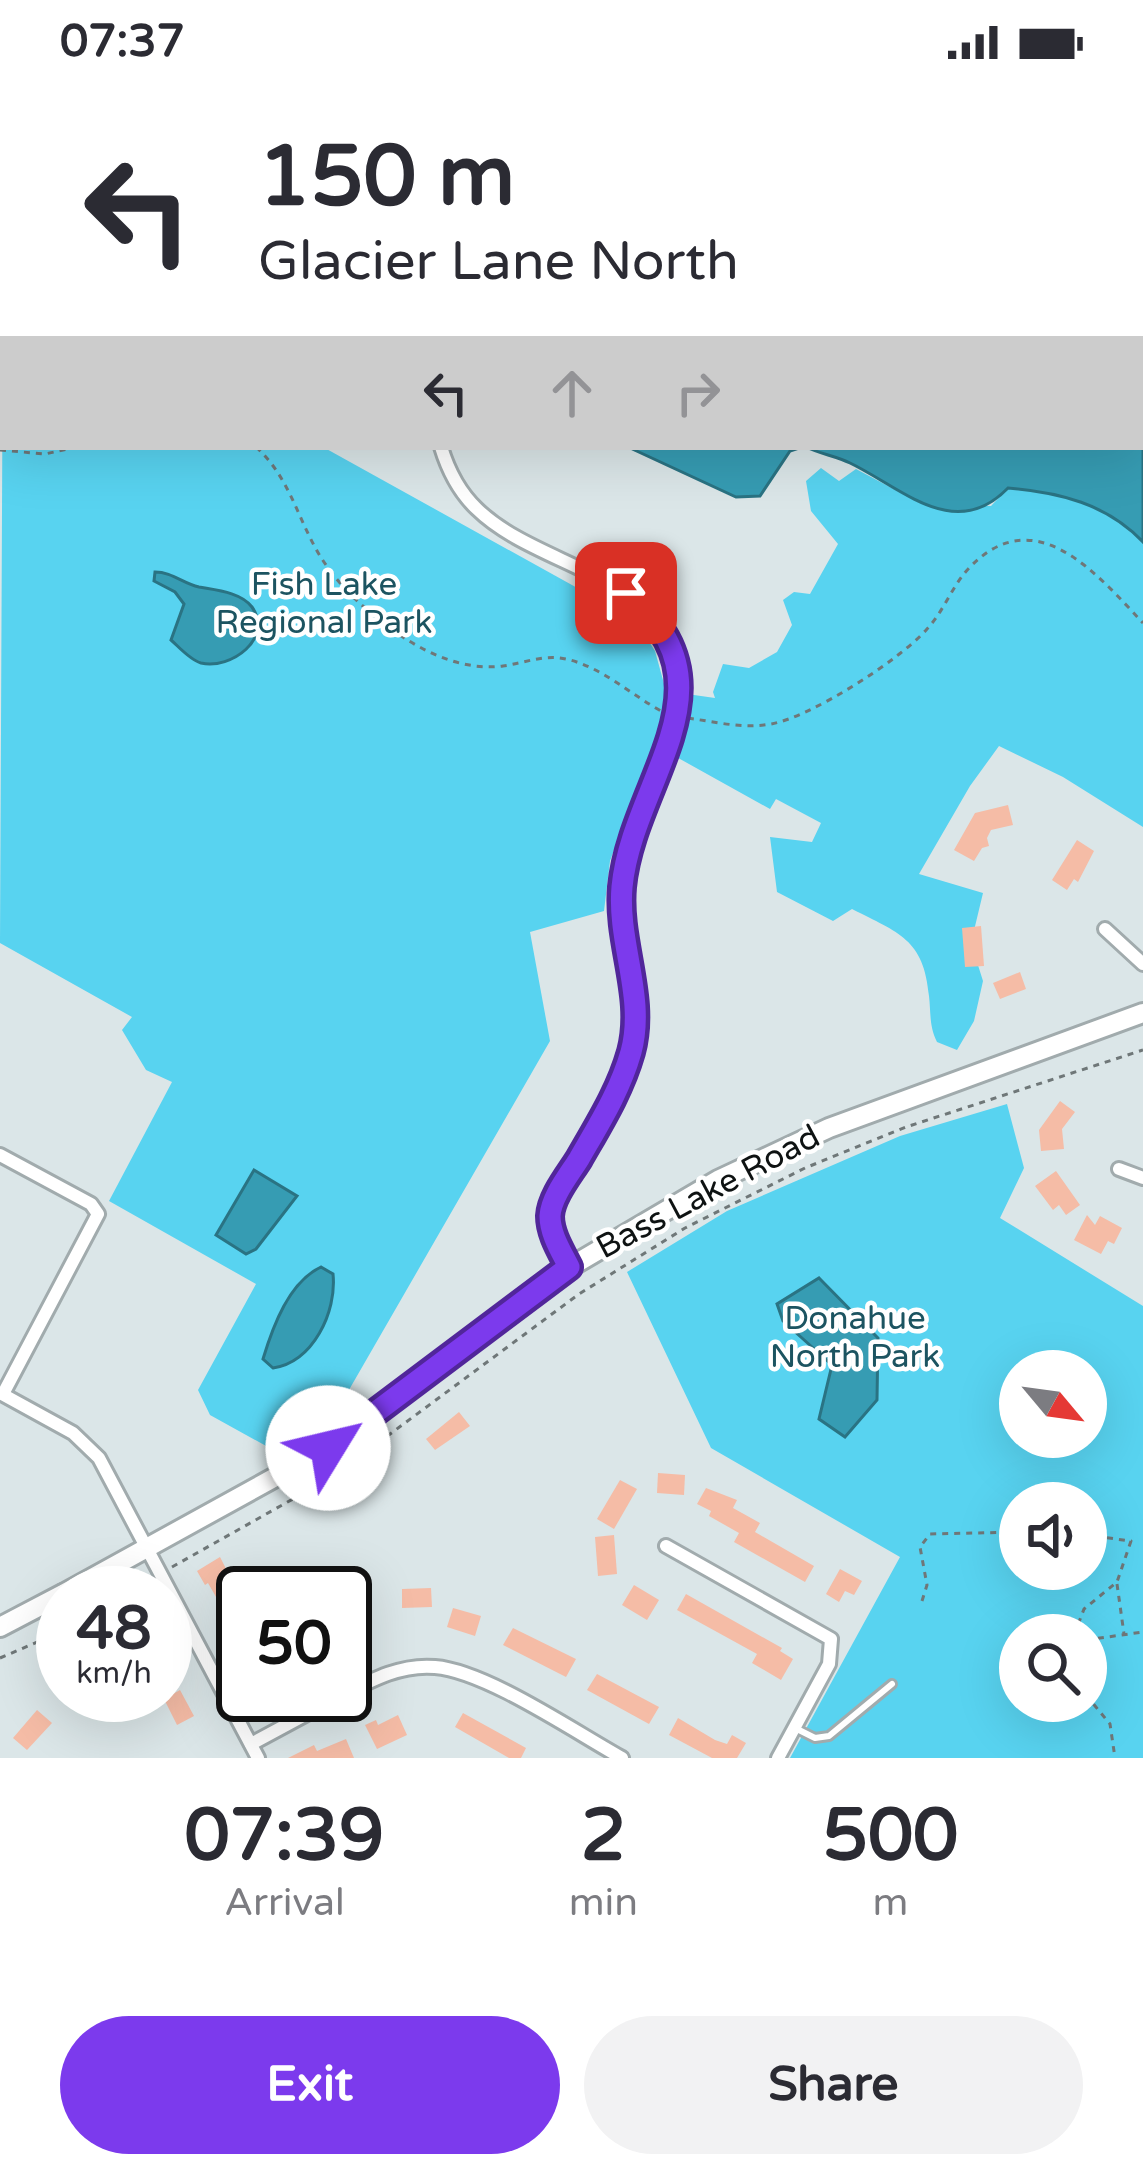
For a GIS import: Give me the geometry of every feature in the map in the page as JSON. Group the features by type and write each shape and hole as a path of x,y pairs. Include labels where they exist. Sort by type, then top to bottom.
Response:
{"main road":[{"name":"Bass Lake Road","path":"116,1566 328,1448 569,1267 718,1180 829,1128 1143,1013"},
{"name":"Bass Lake Road","path":"0,1627 36,1608"}],"street":[{"path":"442,450 453,478 480,513 645,608 670,644 678,668 678,716 636,828 622,887 621,918 636,1012 633,1045 610,1104 551,1208 552,1230 569,1267"},
{"path":"1106,929 1143,964"},
{"path":"0,1155 91,1204 98,1214 2,1393 86,1443 111,1476 159,1566"},
{"path":"1119,1169 1143,1178"},
{"path":"666,1546 826,1634 832,1646 829,1664 778,1758"},
{"path":"192,1631 258,1758"},
{"path":"372,1680 411,1668 459,1671 622,1758"},
{"path":"250,1744 291,1722"}],"lane":[{"path":"795,1727 815,1738 829,1736 892,1684"}],"path":[{"path":"0,450 44,454 63,450"},
{"path":"258,450 288,486 333,575 374,616 407,639 467,665 504,666 545,657 578,662 669,714"},
{"path":"686,718 754,725 802,714 902,652 929,628 972,565 1006,543 1027,540 1059,548 1098,576 1143,623"},
{"path":"178,1566 345,1468 578,1294 705,1217 906,1127 1143,1050"},
{"path":"922,1601 927,1585 920,1547 930,1534 999,1532"},
{"path":"1107,1538 1131,1541 1117,1582 1124,1634"},
{"path":"1082,1614 1117,1582"},
{"path":"1107,1637 1143,1632"},
{"path":"0,1658 36,1643"},
{"path":"1107,1720 1115,1758"}],"green space":[{"name":"Fish Lake Regional Park","path":"2,450 328,450 635,620 655,651 666,691 715,698 723,664 749,668 777,652 792,625 783,600 794,592 810,594 838,544 811,511 806,481 821,468 839,481 856,469 920,503 991,506 1008,488 1063,497 1114,518 1143,542 1143,827 1063,777 999,746 919,874 983,893 971,943 983,981 974,1021 957,1050 937,1042 926,977 906,940 852,909 833,921 777,892 770,837 812,842 821,823 776,799 770,809 653,744 610,861 604,911 530,932 550,1041 342,1402 268,1447 210,1415 198,1390 256,1284 109,1201 172,1082 146,1070 122,1030 132,1017 0,943"},
{"name":"Donahue North Park","path":"1007,1104 1024,1168 1000,1218 1143,1306 1143,1758 790,1758 900,1557 711,1448 627,1272 727,1211 900,1136"}],"shaded area":[{"path":"634,450 793,450 760,496 736,497"},
{"path":"814,450 1143,450 1143,542 1114,518 1081,502 1008,488 988,504 948,511 929,506 850,463"},
{"path":"155,572 247,602 257,619 253,640 225,662 193,659 171,640 184,604 175,592 154,581"},
{"path":"254,1170 297,1196 256,1249 246,1254 216,1235"},
{"path":"321,1267 333,1274 333,1289 320,1333 300,1356 273,1368 263,1359 277,1319 300,1283"},
{"path":"819,1278 878,1338 877,1400 845,1437 819,1419 832,1365 783,1321 777,1304"}],"building":[{"path":"1008,805 1013,825 991,830 989,846 974,861 954,850 975,813"},
{"path":"1077,840 1094,851 1078,882 1074,879 1067,890 1052,880"},
{"path":"981,926 984,966 965,967 962,928"},
{"path":"1020,972 1026,989 1000,999 993,983"},
{"path":"1060,1101 1075,1112 1062,1129 1064,1149 1041,1151 1039,1130"},
{"path":"1056,1171 1080,1205 1066,1215 1059,1205 1053,1210 1035,1186"},
{"path":"1087,1215 1095,1225 1100,1216 1122,1228 1114,1244 1108,1241 1101,1254 1074,1240"},
{"path":"459,1412 470,1426 435,1450 426,1439"},
{"path":"658,1473 685,1475 684,1495 657,1493"},
{"path":"620,1480 637,1489 614,1529 597,1519"},
{"path":"706,1488 737,1500 733,1508 760,1523 755,1532 814,1566 805,1582 734,1542 739,1533 697,1504"},
{"path":"614,1535 617,1574 598,1576 595,1537"},
{"path":"220,1557 225,1566 216,1566 216,1597 205,1585 197,1571"},
{"path":"840,1569 862,1581 854,1595 845,1591 839,1602 826,1594"},
{"path":"634,1585 659,1600 647,1620 622,1605"},
{"path":"431,1588 432,1607 402,1608 402,1589"},
{"path":"686,1594 782,1648 793,1659 781,1680 752,1663 757,1654 677,1610"},
{"path":"453,1608 481,1616 475,1636 447,1627"},
{"path":"513,1628 576,1659 566,1677 503,1645"},
{"path":"597,1674 659,1707 649,1724 587,1690"},
{"path":"36,1711 36,1722 52,1723 27,1750 13,1738"},
{"path":"463,1713 526,1748 521,1758 509,1758 455,1727"},
{"path":"398,1715 407,1735 377,1749 365,1725 376,1720 378,1725"},
{"path":"678,1718 715,1740 727,1744 732,1735 746,1743 737,1758 712,1758 669,1735"},
{"path":"346,1739 354,1758 288,1758 314,1745 317,1751"}],"route":[{"path":"328,1448 569,1267 552,1230 551,1208 610,1104 633,1045 636,1012 621,918 622,887 636,828 680,704 678,668 670,644 660,625 626,593"}]}
